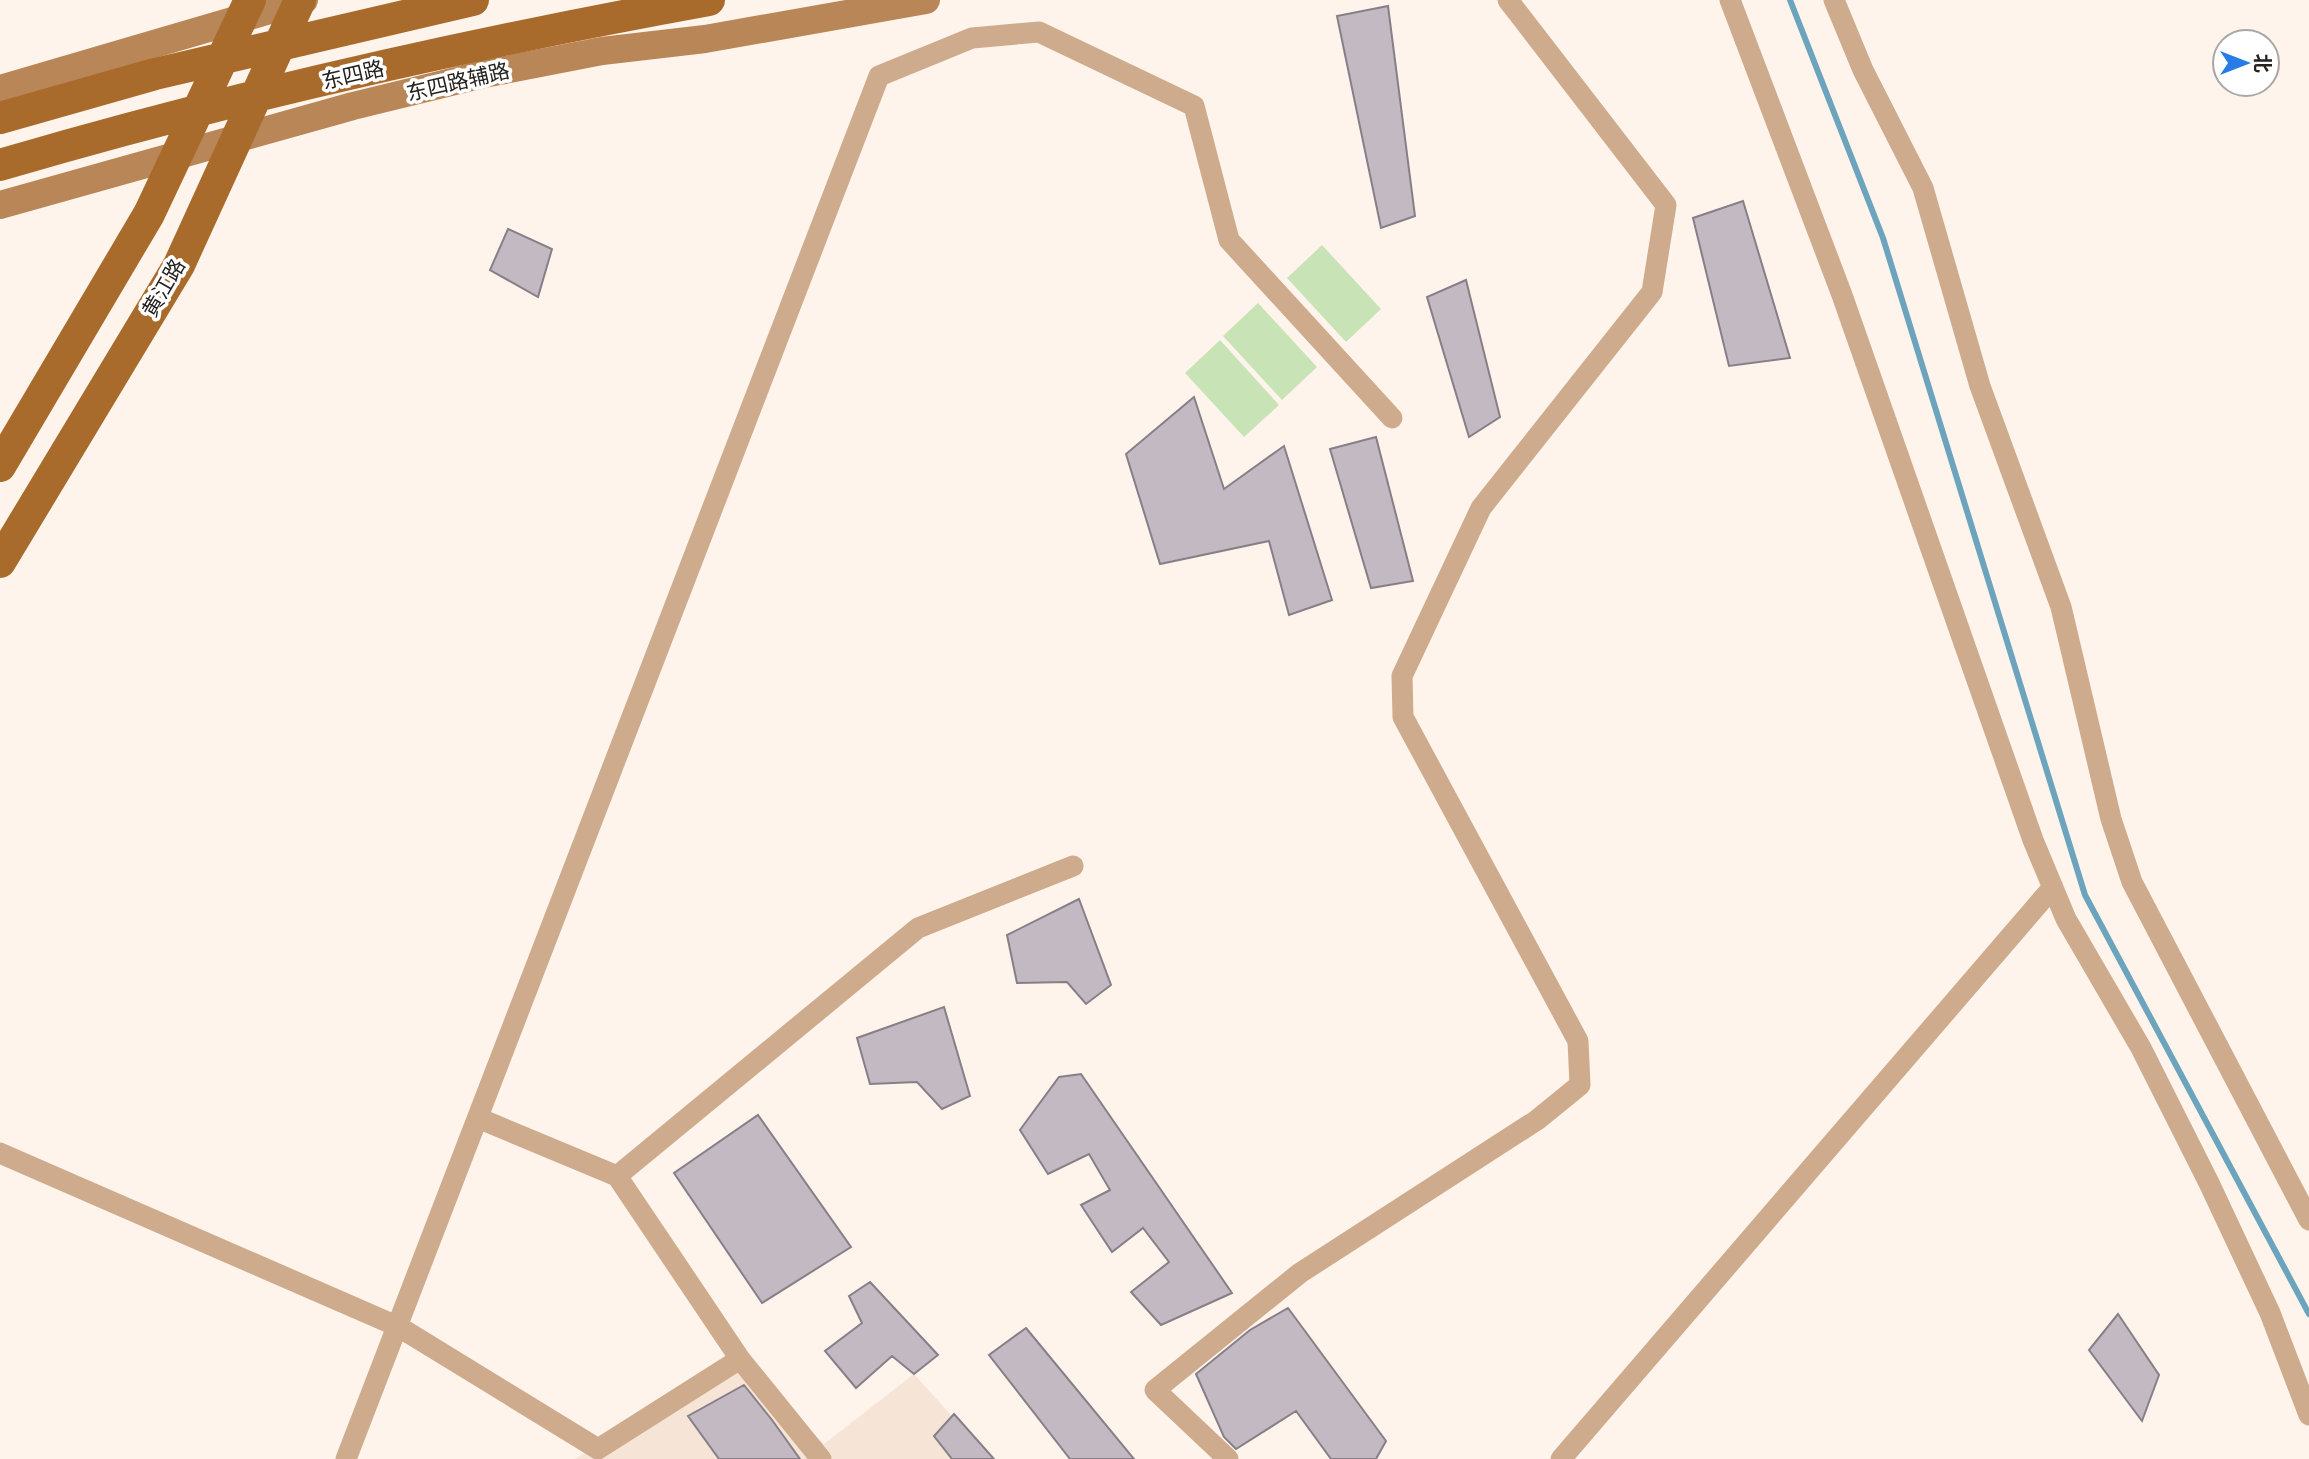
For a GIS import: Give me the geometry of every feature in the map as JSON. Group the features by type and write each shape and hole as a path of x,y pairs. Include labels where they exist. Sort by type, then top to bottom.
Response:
{"main road":[{"path":"0,89 246,9 302,0"},
{"name":"黄江路","path":"0,562 179,265 302,0"},
{"path":"0,118 282,43 473,0"},
{"name":"东四路","path":"0,165 138,124 495,41 709,0"},
{"name":"东四路辅路","path":"0,205 238,138 484,74 602,51 705,39 926,0"},
{"path":"0,466 149,214 246,9"}],"street":[{"path":"1228,1459 1155,1390 1300,1273 1537,1120 1580,1086 1578,1041 1403,717 1402,676 1480,508 1651,292 1666,205 1508,0"},
{"path":"1730,0 1842,295 1900,466 2066,919 2141,1048 2209,1183 2270,1313 2309,1415"},
{"path":"1834,0 1863,70 1923,188 1980,386 2061,607 2111,819 2132,882 2309,1220"},
{"path":"346,1459 879,76 972,38 1039,32 1194,106 1229,240 1392,418"},
{"path":"617,1176 918,928 1073,866"},
{"path":"1561,1459 2053,887"},
{"path":"478,1118 617,1176 740,1359 821,1459"},
{"path":"0,1153 399,1327 598,1449 740,1359"}],"shaded area":[{"path":"740,1359 824,1444 914,1374 991,1459 575,1459"}],"green space":[{"path":"1322,245 1381,309 1346,342 1287,278"},
{"path":"1258,303 1317,367 1282,400 1223,336"},
{"path":"1220,340 1279,405 1244,437 1185,373"}],"building":[{"path":"1388,6 1415,216 1381,228 1337,16"},
{"path":"1743,201 1790,358 1729,366 1693,218"},
{"path":"508,229 552,249 538,297 490,270"},
{"path":"1466,280 1500,417 1469,437 1427,297"},
{"path":"1194,397 1224,489 1284,446 1332,600 1289,615 1269,541 1160,564 1126,454"},
{"path":"1376,437 1413,581 1371,588 1330,449"},
{"path":"1079,899 1111,985 1086,1004 1067,982 1017,983 1007,935"},
{"path":"944,1007 970,1096 942,1109 917,1082 870,1084 857,1038"},
{"path":"1081,1074 1232,1293 1161,1325 1131,1292 1169,1262 1143,1228 1112,1252 1081,1205 1110,1190 1089,1154 1048,1174 1020,1130 1059,1077"},
{"path":"758,1115 851,1247 762,1303 674,1173"},
{"path":"870,1282 938,1355 914,1374 892,1356 856,1388 825,1351 862,1323 849,1296"},
{"path":"1288,1308 1386,1441 1376,1459 1331,1459 1296,1411 1236,1449 1224,1437 1196,1374 1250,1330"},
{"path":"2118,1314 2159,1375 2142,1421 2089,1350"},
{"path":"1026,1328 1134,1459 1070,1459 989,1355"},
{"path":"744,1385 800,1459 719,1459 688,1416"},
{"path":"954,1414 994,1459 952,1459 934,1436"}],"waterway":[{"path":"1790,0 1883,238 2085,895 2309,1314"}]}
